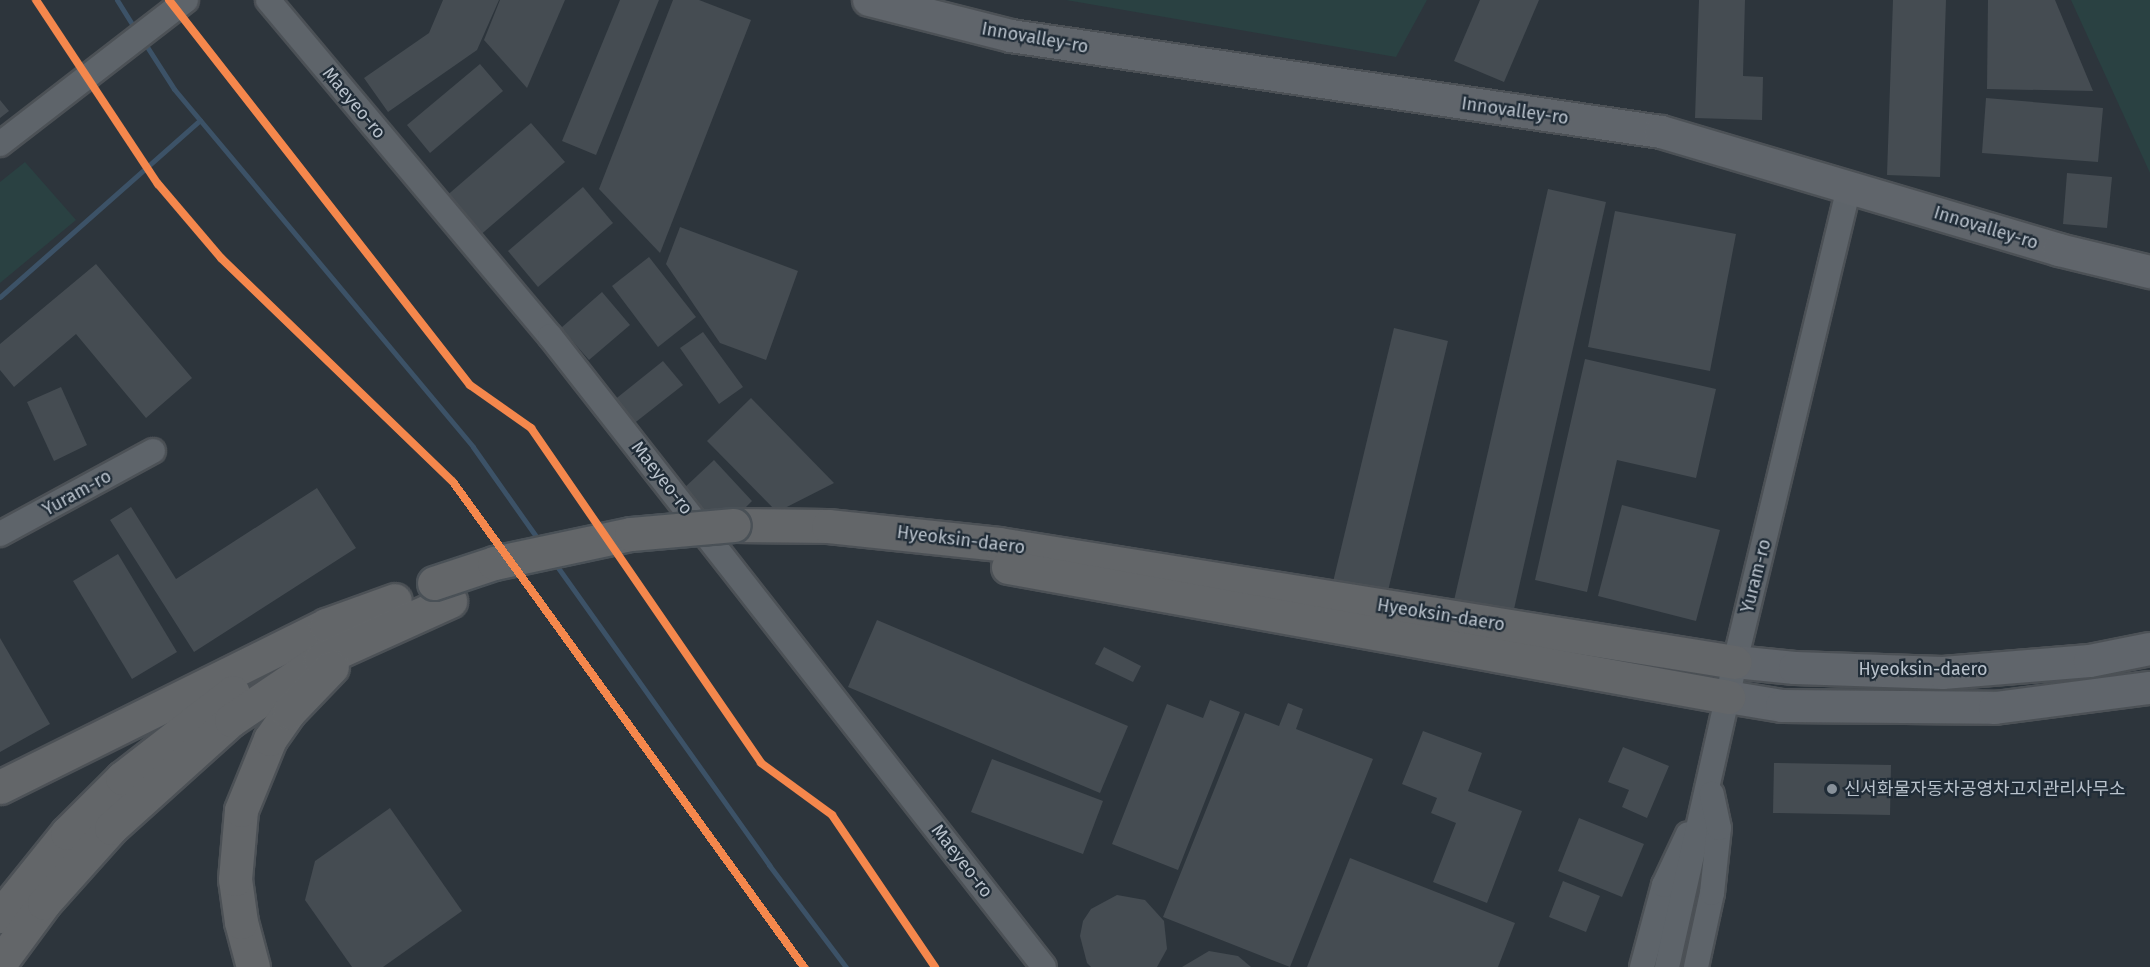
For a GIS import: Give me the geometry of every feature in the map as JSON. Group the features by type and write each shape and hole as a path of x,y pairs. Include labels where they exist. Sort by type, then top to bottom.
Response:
{"highway":[{"name":"Hyeoksin-daero","path":"736,534 828,526 999,544 1735,662"},
{"path":"0,963 44,903 111,828 231,720 320,660 494,563 631,534 736,534 977,560 1250,613 1728,697"},
{"path":"0,787 326,625 395,600 442,592"},
{"path":"254,967 238,901 236,844 245,798 270,739 289,712 332,667 442,592"},
{"path":"0,916 68,833 122,778 175,734 271,665 395,600"}],"main road":[{"name":"Innovalley-ro","path":"869,0 1022,38 1661,132 2059,250 2150,272"},
{"name":"Hyeoksin-daero","path":"1735,662 1795,668 1943,673 2090,662 2150,649"},
{"path":"1728,697 1782,706 1995,708 2150,688"}],"street":[{"path":"0,144 186,0"},
{"name":"Maeyeo-ro","path":"268,0 550,336 1044,967"},
{"name":"Yuram-ro","path":"1667,967 1735,662 1849,187"},
{"name":"Yuram-ro","path":"0,534 153,451"},
{"path":"1642,967 1664,885 1709,783"},
{"path":"1696,967 1712,893 1719,828 1709,783"}],"green space":[{"path":"1066,0 1427,0 1396,57"},
{"path":"2071,0 2150,0 2150,173"},
{"path":"25,162 76,220 0,283 0,182"}],"building":[{"path":"443,0 499,0 477,50 388,112 364,78 429,33"},
{"path":"500,0 565,0 527,88 484,40"},
{"path":"620,0 659,0 596,155 562,141"},
{"path":"673,0 699,0 751,20 660,253 599,189"},
{"path":"1480,0 1539,0 1504,82 1454,61"},
{"path":"1699,0 1745,0 1743,76 1763,77 1762,120 1695,118"},
{"path":"1893,0 1946,0 1940,177 1887,175"},
{"path":"1988,0 2055,0 2093,91 1987,89"},
{"path":"480,64 503,91 430,153 407,125"},
{"path":"1986,98 2103,108 2098,162 1982,153"},
{"path":"0,100 9,111 0,118"},
{"path":"531,123 565,162 478,237 444,198"},
{"path":"2067,173 2112,177 2107,228 2063,224"},
{"path":"583,187 613,223 538,287 508,251"},
{"path":"1548,189 1606,202 1512,618 1453,605"},
{"path":"1615,211 1736,234 1710,371 1588,347"},
{"path":"680,227 798,271 766,360 720,343 666,264"},
{"path":"649,257 696,317 658,347 612,286"},
{"path":"96,264 192,378 146,418 76,334 14,387 0,370 0,344"},
{"path":"602,292 630,325 589,360 561,328"},
{"path":"1394,328 1448,341 1387,595 1333,582"},
{"path":"703,332 743,387 719,404 680,348"},
{"path":"1585,359 1716,389 1696,478 1617,460 1587,592 1535,580"},
{"path":"663,361 683,385 632,425 613,401"},
{"path":"61,387 87,445 54,461 27,402"},
{"path":"751,398 834,483 777,512 707,441"},
{"path":"714,460 752,501 742,511 704,513 682,490"},
{"path":"317,488 356,548 194,652 110,520 131,507 176,579"},
{"path":"1622,505 1720,530 1696,621 1598,596"},
{"path":"118,554 177,652 132,679 73,581"},
{"path":"877,620 1128,726 1100,793 848,687"},
{"path":"0,638 50,724 0,752"},
{"path":"1104,647 1141,666 1133,682 1095,664"},
{"path":"1210,700 1240,712 1178,870 1112,844 1167,704 1203,718"},
{"path":"1288,703 1303,709 1296,729 1373,759 1290,967 1163,917 1245,713 1279,726"},
{"path":"1423,731 1482,753 1468,791 1522,811 1487,903 1433,882 1456,823 1431,813 1437,798 1402,784"},
{"path":"1623,747 1669,766 1647,818 1622,807 1629,790 1608,782"},
{"path":"992,759 1103,801 1083,854 971,812"},
{"name":"신서화물자동차공영차고지관리사무소","path":"1774,763 1891,765 1890,815 1773,813"},
{"path":"390,808 462,911 383,967 352,967 305,900 315,861"},
{"path":"1579,818 1644,844 1622,897 1558,871"},
{"path":"1350,858 1515,923 1498,967 1307,967"},
{"path":"1563,881 1600,896 1586,932 1549,917"},
{"path":"1117,895 1145,900 1164,921 1167,949 1157,967 1091,967 1087,963 1080,936 1083,921 1091,909"},
{"path":"1209,951 1238,956 1251,967 1182,967"}],"waterway":[{"path":"117,0 137,32"},
{"path":"144,42 174,89 473,447 540,542"},
{"path":"0,297 200,120"},
{"path":"554,562 769,865 846,967"}],"cycle path":[{"path":"36,0 158,184 221,258 453,482 804,967"},
{"path":"169,0 470,385 531,428 761,763 832,815 935,967"}],"place":[{"name":"신서화물자동차공영차고지관리사무소","path":"1832,789"}]}
